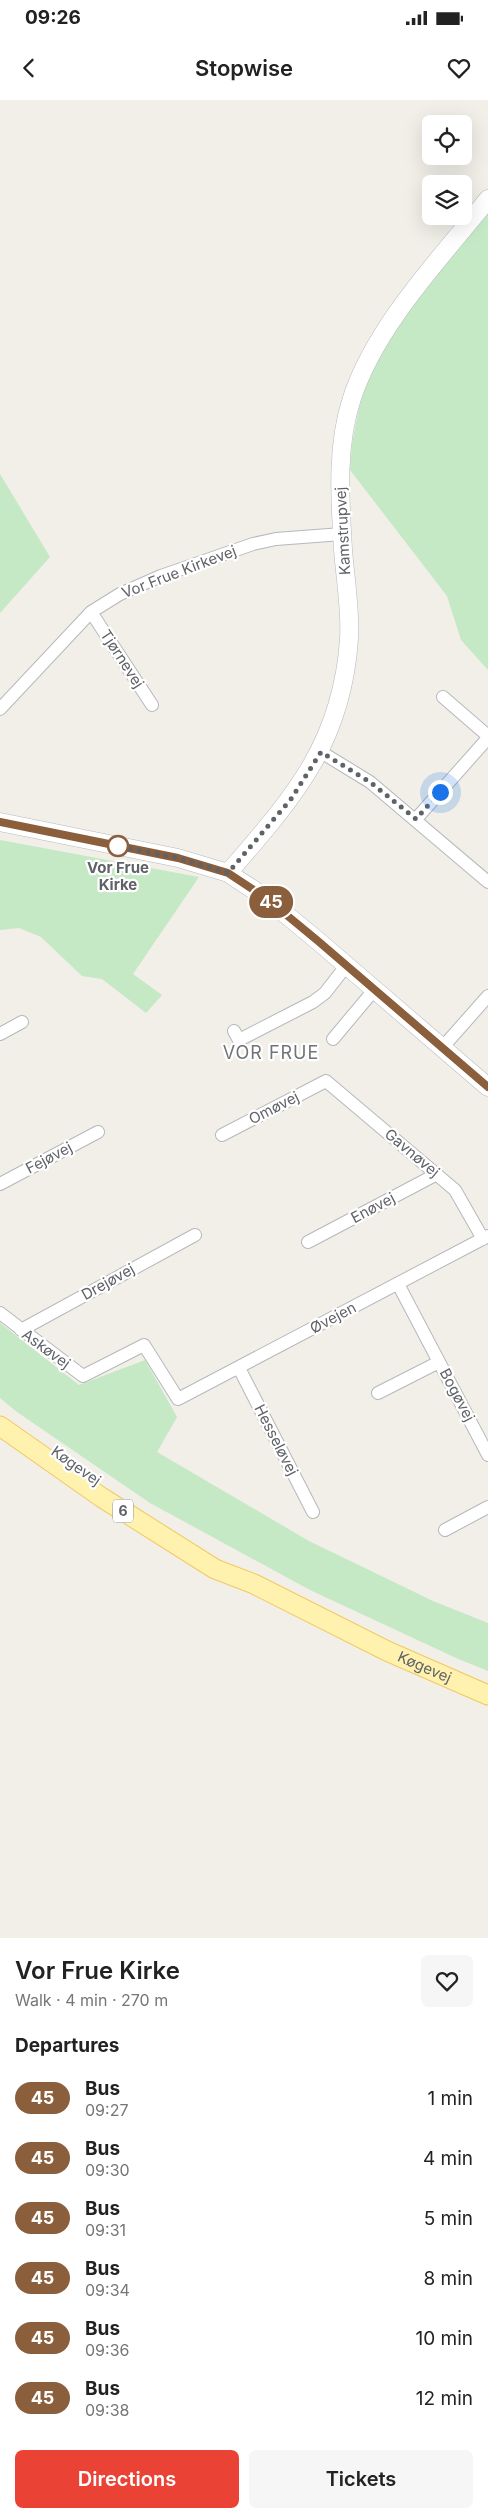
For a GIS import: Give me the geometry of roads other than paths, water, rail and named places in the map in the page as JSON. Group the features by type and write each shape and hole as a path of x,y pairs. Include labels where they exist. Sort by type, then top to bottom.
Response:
{"main road":[{"name":"Køgevej","path":"0,1412 108,1488 220,1559 254,1584"},
{"name":"Køgevej","path":"0,1426 93,1492 215,1569 254,1584 339,1629 488,1695"}],"street":[{"name":"Kamstrupvej","path":"228,873 291,799 321,752 336,715 344,685 348,646 340,451 351,399 365,364 388,324 488,199"},
{"name":"Vor Frue Kirkevej","path":"0,709 91,612 120,594 161,576 253,544 276,539 342,534"},
{"name":"Tjørnevej","path":"91,612 152,705"},
{"path":"416,819 488,737 443,696"},
{"path":"321,752 370,782 416,819 488,882"},
{"path":"0,822 178,858 228,873 266,898 488,1087"},
{"path":"234,1031 238,1040 313,1002 325,993 346,966"},
{"path":"333,1039 374,990"},
{"path":"442,1048 488,996"},
{"path":"0,1034 22,1022"},
{"name":"Omøvej","path":"222,1135 326,1081"},
{"name":"Gavnøvej","path":"326,1081 454,1190 485,1238"},
{"name":"Fejøvej","path":"0,1184 98,1132"},
{"name":"Enøvej","path":"308,1242 437,1174"},
{"name":"Drejøvej","path":"21,1330 195,1235"},
{"name":"Øvejen","path":"178,1399 485,1238"},
{"name":"Bogøvej","path":"398,1284 488,1455"},
{"name":"Askøvej","path":"0,1313 83,1376 144,1345 178,1399"},
{"name":"Bogøvej","path":"378,1393 439,1362"},
{"name":"Hesseløvej","path":"239,1368 313,1512"},
{"path":"445,1530 488,1507"}],"place":[{"name":"Vor Frue Kirke","path":"118,846"}],"district":[{"name":"VOR FRUE","path":"271,1053"}]}
